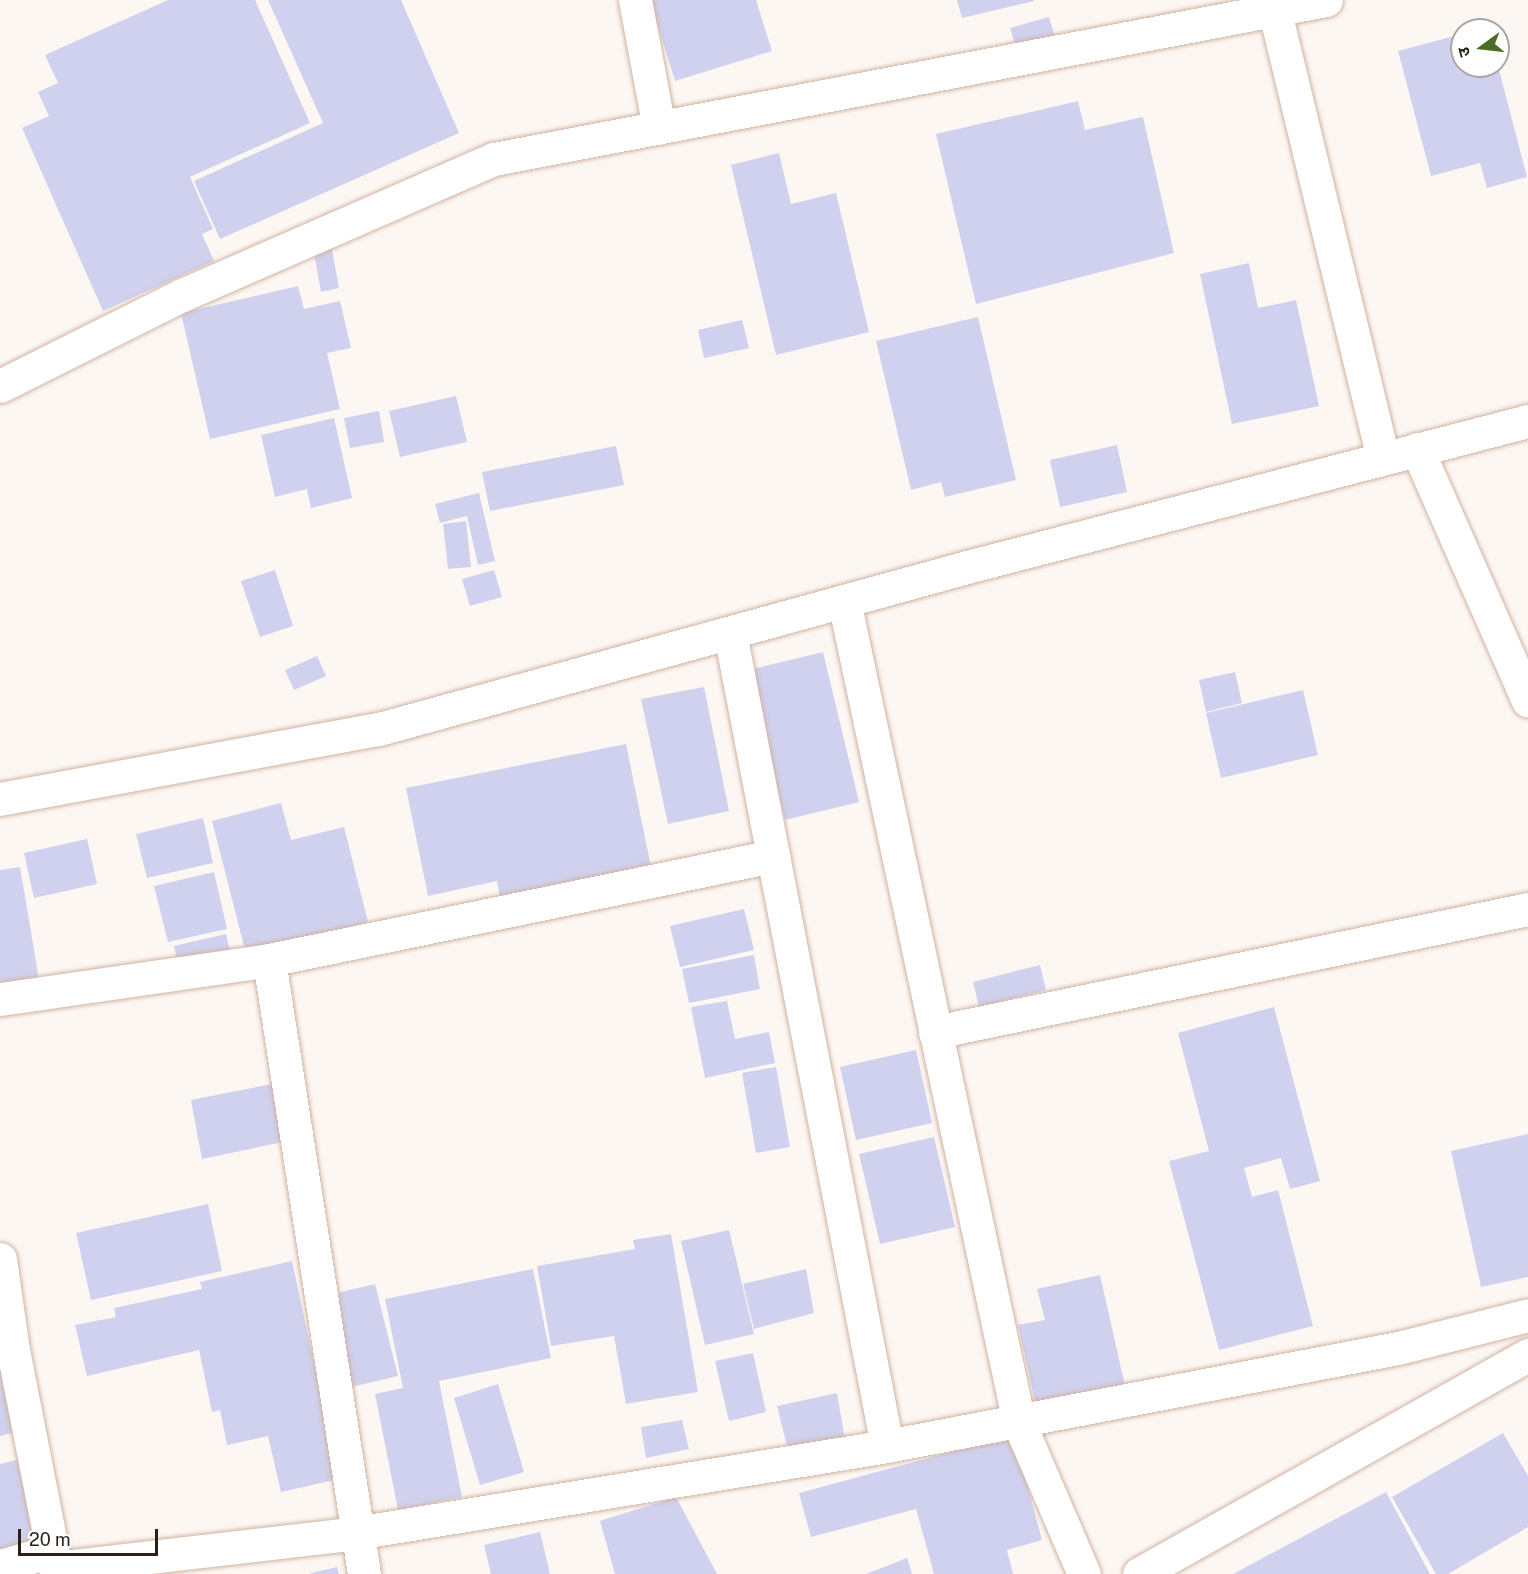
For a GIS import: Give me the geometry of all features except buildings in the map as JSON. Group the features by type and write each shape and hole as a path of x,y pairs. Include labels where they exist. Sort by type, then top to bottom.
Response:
{"street":[{"path":"635,0 659,128"},
{"path":"0,386 182,295 494,159 1275,12 1326,0"},
{"path":"1275,12 1383,457"},
{"path":"0,799 379,729 844,601 1383,457 1528,421"},
{"path":"1417,449 1528,701"},
{"path":"844,601 1019,1423 1084,1574"},
{"path":"730,633 887,1446"},
{"path":"0,999 269,960 772,856"},
{"path":"935,1032 1528,909"},
{"path":"269,960 364,1574"},
{"path":"0,1259 6,1351 55,1564"},
{"path":"0,1566 55,1564 356,1533 887,1446 1019,1423 1398,1348 1528,1315"},
{"path":"1139,1574 1528,1355"}]}
